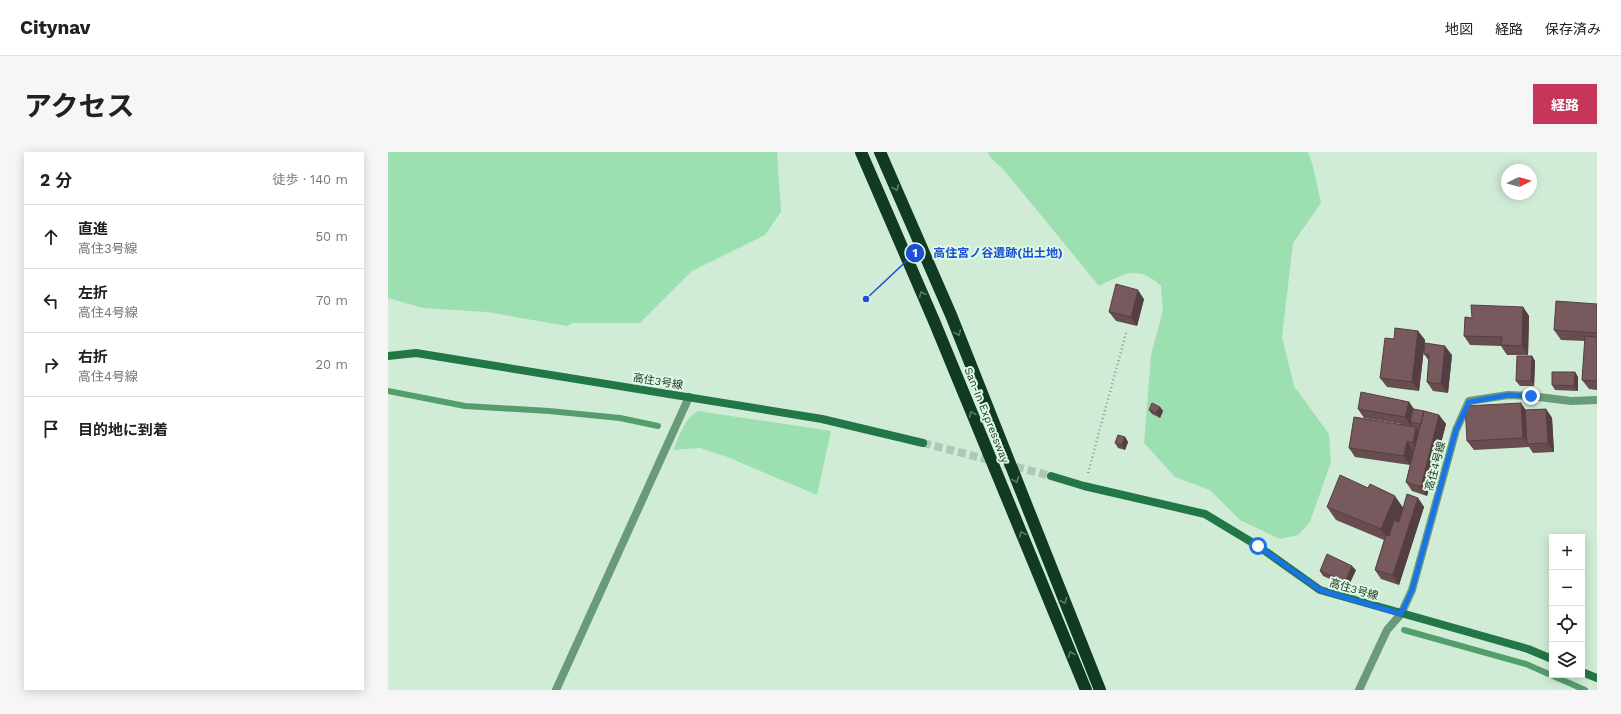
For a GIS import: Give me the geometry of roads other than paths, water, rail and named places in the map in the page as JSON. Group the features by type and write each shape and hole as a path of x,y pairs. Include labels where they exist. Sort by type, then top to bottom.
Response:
{"highway":[{"name":"San-In Expressway","path":"861,152 934,321 1086,690"},
{"name":"San-In Expressway","path":"880,152 954,323 1100,690"}],"street":[{"name":"高住3号線","path":"388,356 416,353 690,397 822,419 922,443"},
{"name":"高住4号線","path":"1401,614 1412,590 1456,430 1469,402 1508,395 1571,401 1597,400"},
{"path":"556,690 690,397"},
{"name":"高住3号線","path":"1051,476 1084,486 1205,514 1258,546 1320,590 1528,649 1549,658"},
{"path":"1359,690 1386,630 1401,614"},
{"path":"1585,673 1597,678"}],"waterway":[{"path":"388,391 465,406 549,411 620,418 658,426"},
{"path":"1404,630 1526,664 1585,690"}],"tunnel":[{"path":"923,443 1051,476"}],"place":[{"name":"高住宮ノ谷遺跡(出土地)","path":"866,299"}]}
